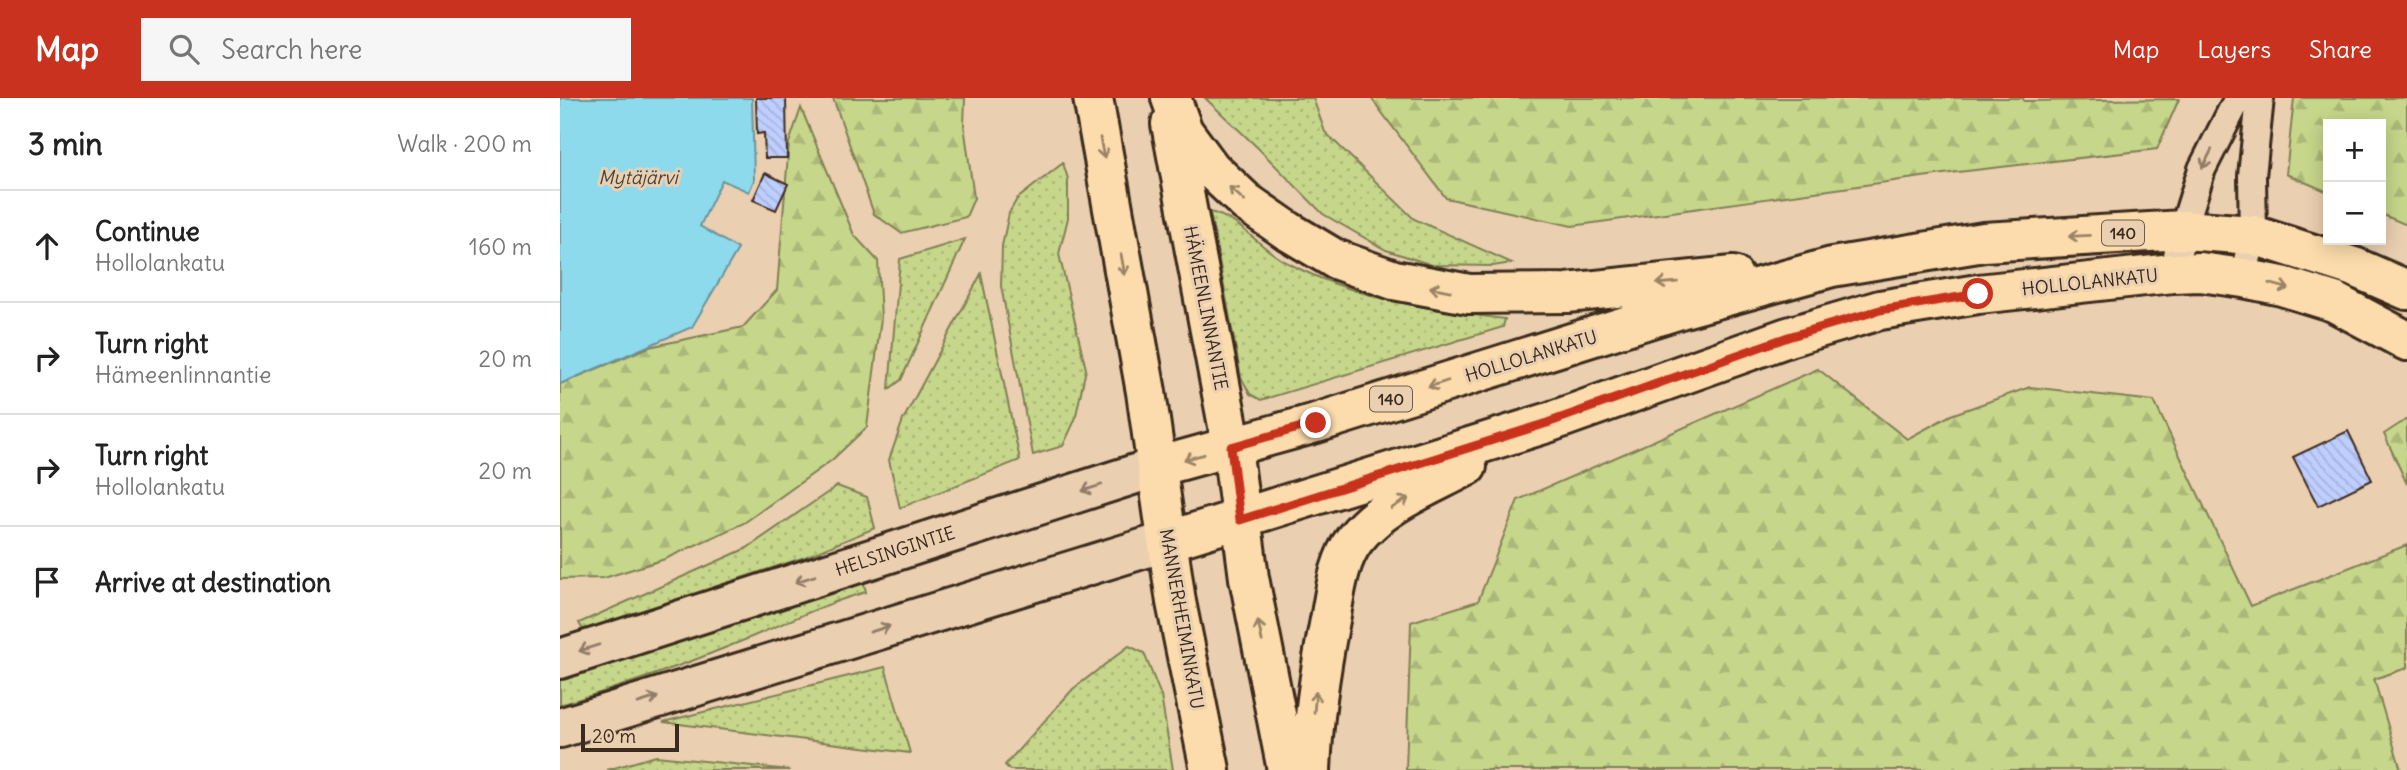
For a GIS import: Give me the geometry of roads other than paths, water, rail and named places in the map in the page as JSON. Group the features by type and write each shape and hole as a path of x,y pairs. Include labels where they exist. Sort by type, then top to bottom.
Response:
{"main road":[{"path":"1093,98 1157,467"},
{"path":"1169,98 1183,131 1211,169 1246,202 1335,259 1394,280 1469,294 1567,293 1832,267"},
{"name":"HÄMEENLINNANTIE","path":"1169,98 1231,447 1240,520"},
{"name":"HOLLOLANKATU","path":"1231,447 1681,309 1832,267 1984,242 2183,230 2253,235 2354,267 2407,290"},
{"name":"HOLLOLANKATU","path":"1168,541 1547,423 1788,337 1880,310 1978,294 2200,272 2273,284 2334,302 2407,341"},
{"path":"1311,770 1317,688 1335,593 1344,556 1355,539 1372,521 1401,502 1547,423"},
{"name":"HELSINGINTIE","path":"560,659 1157,467 1231,447"},
{"name":"MANNERHEIMINKATU","path":"1157,467 1176,602 1210,770"},
{"path":"1240,520 1287,770"},
{"path":"560,728 1168,541"}],"street":[{"path":"2173,273 2202,169 2238,98"},
{"path":"2243,278 2253,235 2252,176 2260,98"}],"water":[{"name":"Mytäjärvi","path":"560,98 752,98 754,180 749,192 722,180 700,226 738,249 692,327 560,384"}]}
